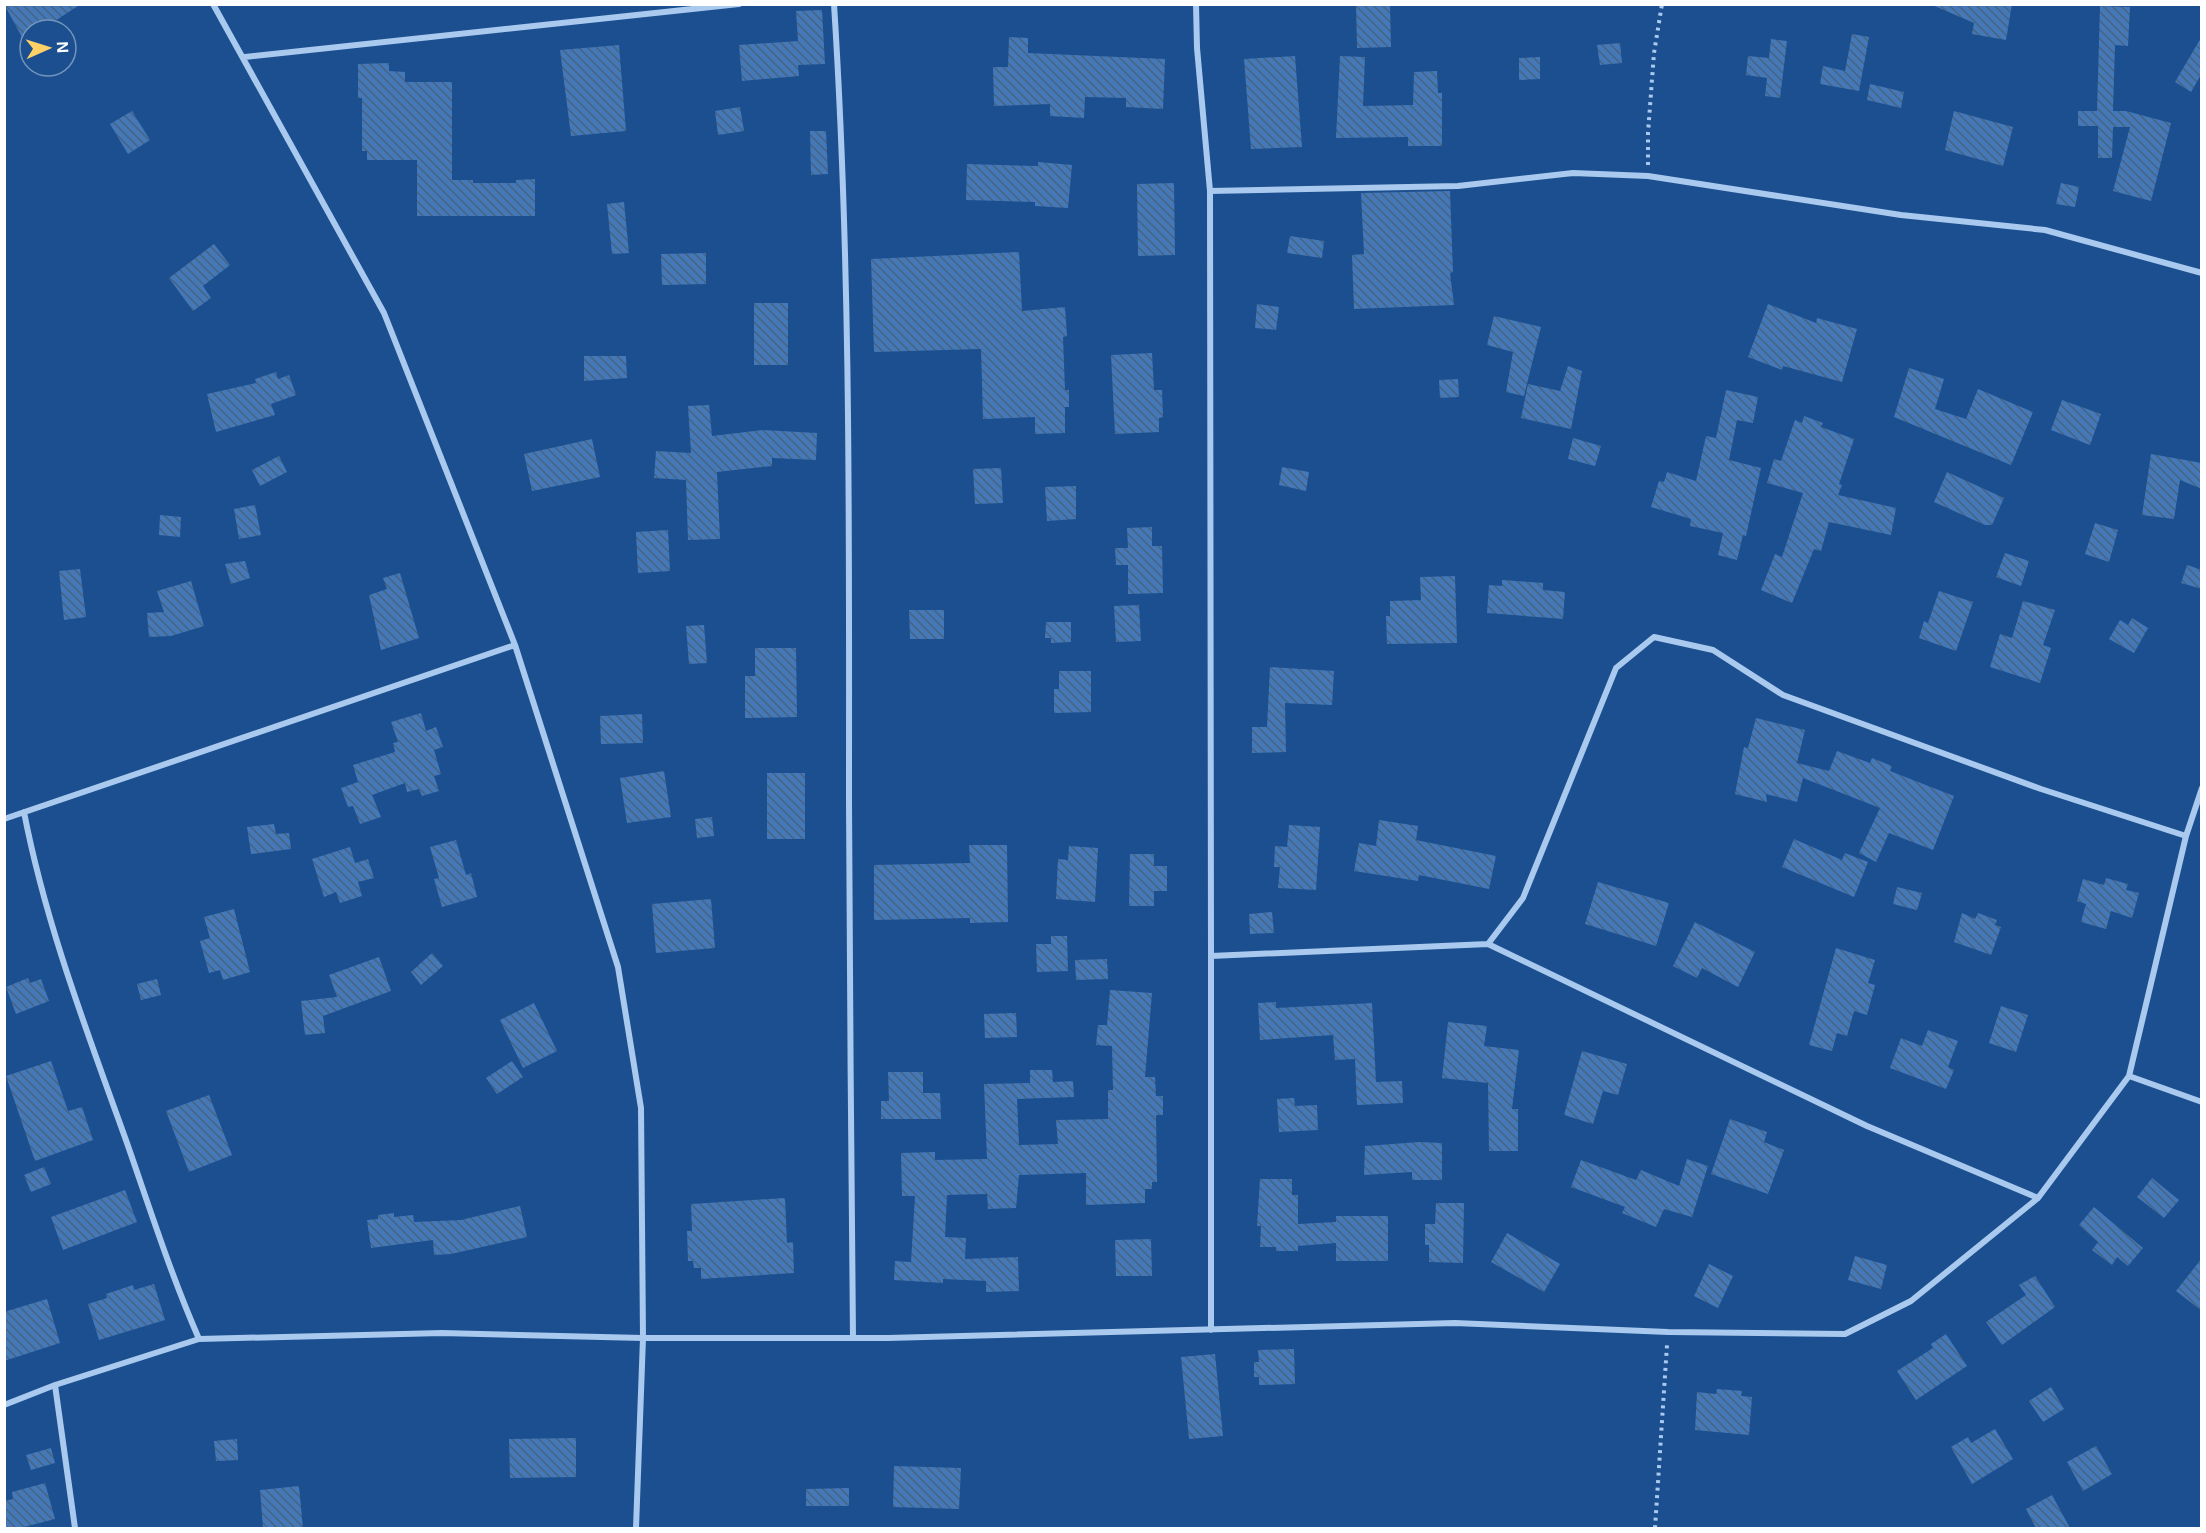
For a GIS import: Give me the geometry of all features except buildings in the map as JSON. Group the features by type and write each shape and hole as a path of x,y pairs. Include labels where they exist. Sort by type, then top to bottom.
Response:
{"street":[{"path":"213,4 245,57 384,313 514,645 618,967 641,1108 643,1338 636,1528"},
{"path":"245,57 740,4"},
{"path":"834,4 844,162 849,538 849,1050 853,1338"},
{"path":"1196,4 1197,48 1210,191 1211,1330"},
{"path":"1210,191 1458,186 1573,173 1648,176 1901,214 2045,230 2202,273"},
{"path":"1488,944 1523,898 1616,668 1654,637 1713,650 1783,695 2042,789 2186,836"},
{"path":"4,819 514,645"},
{"path":"4,1405 55,1385 199,1340 442,1333 643,1338 853,1338 1455,1323 1668,1332 1845,1334 1911,1300 2038,1198 2129,1076 2186,836 2202,788"},
{"path":"24,812 47,913 105,1089 178,1292 199,1340"},
{"path":"1211,956 1488,944 1867,1126 2038,1198"},
{"path":"2129,1076 2202,1102"},
{"path":"55,1385 75,1528"}],"path":[{"path":"1648,176 1648,133 1654,53 1662,4"},
{"path":"1655,1528 1668,1332"}]}
